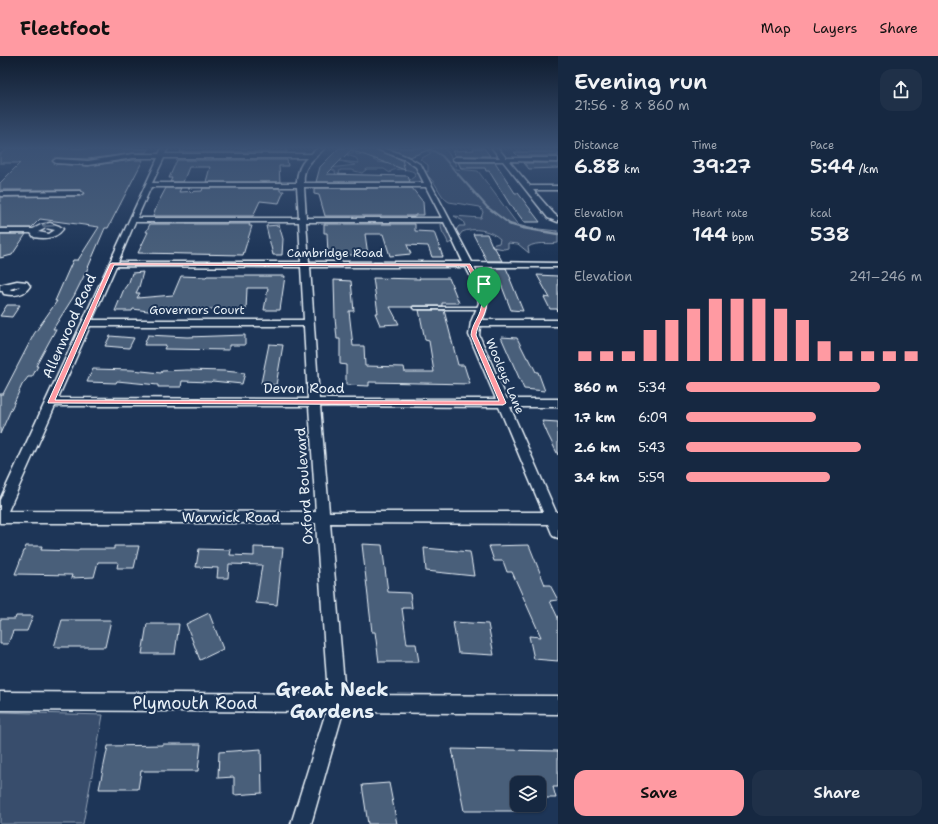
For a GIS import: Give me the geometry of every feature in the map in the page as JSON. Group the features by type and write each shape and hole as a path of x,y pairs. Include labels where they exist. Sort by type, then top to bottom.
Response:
{"street":[{"path":"525,184 551,216 558,220"},
{"path":"148,185 429,185 483,295 484,308"},
{"name":"Allenwood Road","path":"0,516 148,185"},
{"name":"Oxford Boulevard","path":"300,824 337,704 314,403 301,185"},
{"path":"528,188 558,188"},
{"path":"0,194 80,193"},
{"path":"132,220 446,220"},
{"path":"0,230 35,231"},
{"name":"Cambridge Road","path":"112,264 558,265"},
{"name":"Wooleys Lane","path":"484,308 476,323 474,335 555,518 558,532"},
{"name":"Governors Court","path":"86,323 309,323"},
{"path":"476,323 558,323"},
{"name":"Devon Road","path":"51,402 558,403"},
{"name":"Warwick Road","path":"0,516 555,518"},
{"name":"Plymouth Road","path":"0,701 558,705"}],"lane":[{"path":"415,308 484,308"}],"shaded area":[{"path":"435,184 488,184 518,225 529,228 558,231 558,243 532,245 528,247 529,253 518,244 508,243 508,248 504,249 487,246 499,243 500,239 492,233 482,230 466,230 462,232 457,239 448,244 442,231 441,224 444,223 456,230 459,226 465,226 463,221 454,216 481,218 483,212 480,207 449,202 443,197"},
{"path":"0,712 103,715 83,824 0,824"}],"building":[{"path":"0,184 131,184 108,228 105,228 74,296 53,329 56,329 36,366 38,366 32,377 28,377 22,385 0,434 0,394 3,394 34,334 57,301 55,301 73,260 78,260 99,227 40,219 31,228 0,228 0,197 80,196 84,193 80,190 0,190"},
{"path":"497,184 509,184 540,222 524,222 516,211 514,211"},
{"path":"166,188 181,188 179,192 202,191 203,188 280,188 280,191 284,191 279,203 260,201 253,216 153,216"},
{"path":"314,188 412,188 423,202 424,215 325,216 319,195 314,194"},
{"path":"150,224 250,224 249,226 252,226 243,255 138,253 148,232 146,232"},
{"path":"324,224 415,224 415,231 434,232 443,257 432,257 428,246 407,245 411,254 390,256 383,234 365,234 368,255 328,255 327,233 324,233"},
{"path":"279,225 283,239 282,255 273,255 266,226"},
{"path":"0,234 26,234 12,255 0,258"},
{"path":"473,234 487,234 493,248 495,248 502,261 487,261"},
{"path":"491,268 506,268 523,311 511,310 501,284"},
{"path":"143,272 136,293 140,293 137,298 173,295 181,276 285,276 280,310 264,310 268,288 247,288 246,310 177,308 148,311 133,309 132,311 115,311 132,273"},
{"path":"537,275 558,276 558,312 557,309 550,309 544,297 550,298"},
{"path":"373,278 449,278 459,303 442,303 442,306 390,307 399,324 380,325 375,313 378,313"},
{"path":"334,280 351,281 354,311 349,311 353,346 364,346 365,366 404,367 405,372 434,372 429,341 425,340 419,310 444,310 458,365 464,365 470,384 369,382 369,386 346,385 346,365 340,364 340,339 337,339"},
{"path":"7,305 20,305 12,317 0,316"},
{"path":"148,335 187,337 245,335 245,345 229,345 229,350 164,349 166,345 144,345"},
{"path":"110,336 134,338 129,348 105,346"},
{"path":"501,337 517,338 527,358 529,358 536,372 538,372 545,391 524,389"},
{"path":"269,344 283,345 276,385 261,383"},
{"path":"93,369 132,370 161,373 162,371 187,370 245,373 242,384 212,381 182,381 181,387 158,387 158,385 117,381 116,383 87,382"},
{"path":"542,421 558,422 558,455 548,435"},
{"path":"362,544 382,545 388,592 410,593 412,608 402,608 407,644 416,644 419,662 379,662 375,632 372,632"},
{"path":"529,545 545,585 550,585 558,600 550,601 558,618 558,661 534,659 529,636 541,637 512,572 507,572 503,561 494,561 489,546"},
{"path":"26,546 42,546 41,550 78,551 79,549 114,549 114,546 139,546 134,568 117,568 118,562 98,562 94,577 71,578 72,575 15,574"},
{"path":"254,547 283,548 277,605 256,603 262,565 229,564 228,578 217,578 218,568 196,567 199,549 231,550 230,555 254,556"},
{"path":"424,548 470,552 474,576 426,571"},
{"path":"209,613 223,649 200,660 186,624"},
{"path":"16,616 33,616 27,631 13,631 8,644 0,644 0,619 15,619"},
{"path":"62,620 111,620 105,647 54,647"},
{"path":"453,622 488,624 494,655 458,653"},
{"path":"147,624 179,624 175,654 142,654"},
{"path":"201,744 198,771 141,771 138,789 99,789 108,746"},
{"path":"261,749 262,793 234,795 234,777 218,778 219,752"},
{"path":"452,749 558,751 558,787 553,787 556,798 546,798 546,776 510,776 510,811 464,811"},
{"path":"389,783 397,824 368,824 362,785"}],"waterway":[{"path":"467,184 487,207 510,224"},
{"path":"510,224 558,234"}],"district":[{"name":"Great Neck Gardens","path":"332,700"}],"route":[{"path":"112,264 468,265 483,295 485,301 484,308 474,327 474,335 503,403 51,402 112,264"}]}
